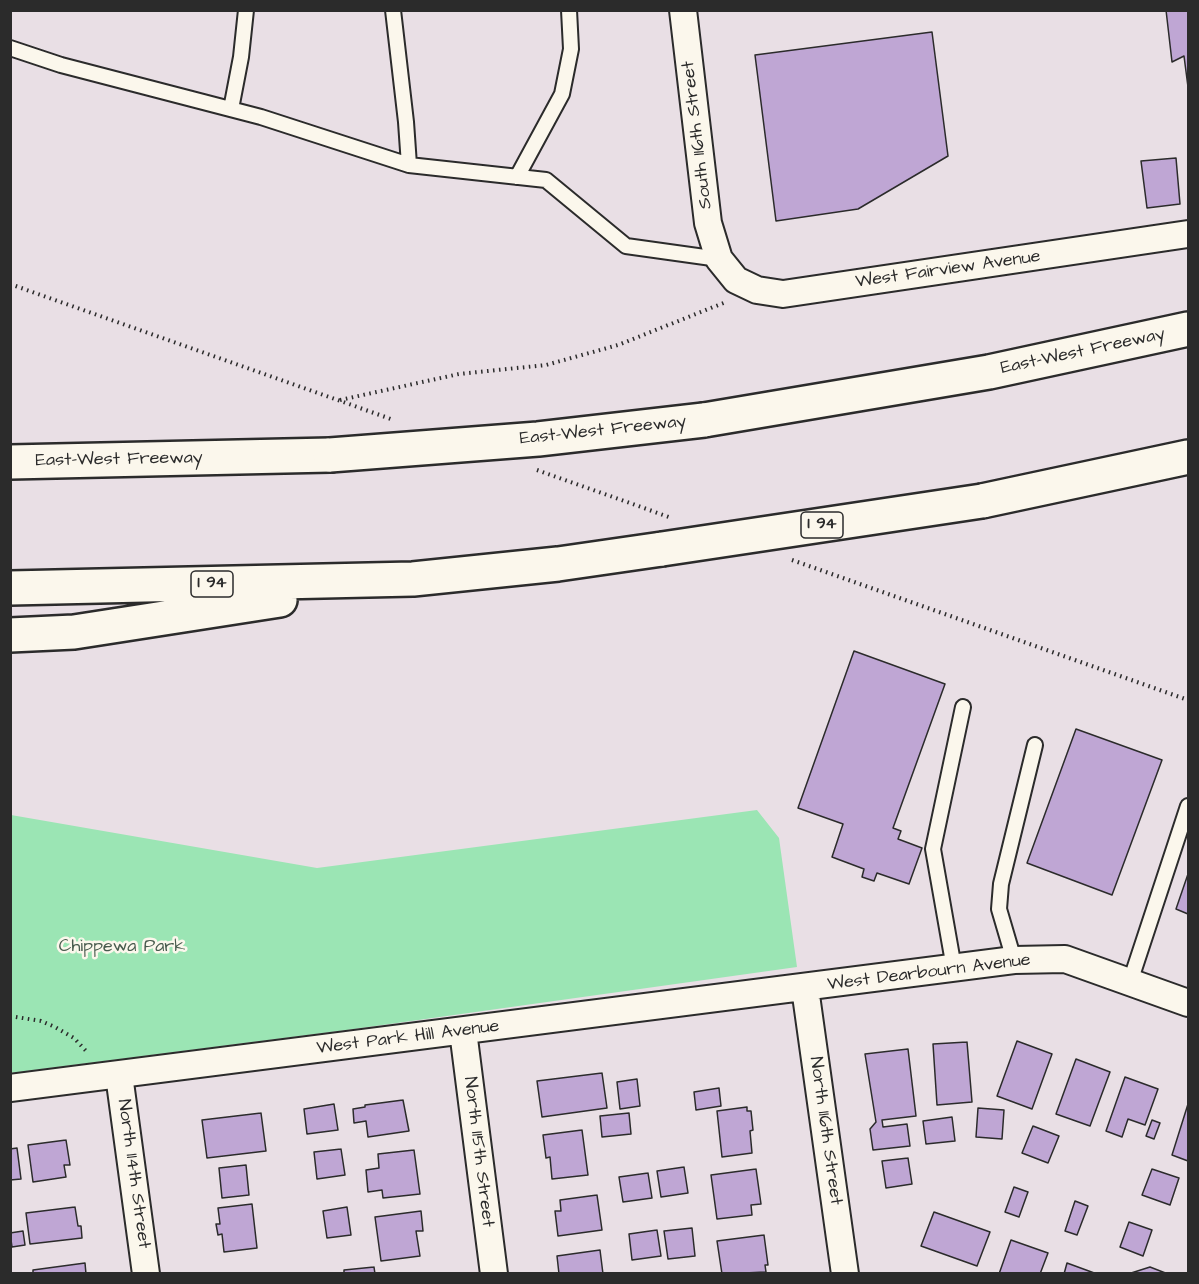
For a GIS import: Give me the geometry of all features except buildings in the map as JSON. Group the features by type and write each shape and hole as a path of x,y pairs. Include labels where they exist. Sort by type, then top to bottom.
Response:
{"highway":[{"name":"East-West Freeway","path":"10,462 330,455 538,439 704,420 988,372 1188,329"},
{"path":"10,440 89,461"},
{"name":"I 94","path":"10,588 412,579 558,564 982,501 1188,457"},
{"path":"10,635 74,632 412,579"}],"street":[{"name":"South 116th Street","path":"683,10 708,224 719,259"},
{"name":"West Fairview Avenue","path":"719,259 736,280 757,290 783,294 1188,234"},
{"name":"West Dearbourn Avenue","path":"805,988 1014,960 1065,959 1188,1003"},
{"name":"West Park Hill Avenue","path":"10,1088 805,988"},
{"name":"North 116th Street","path":"805,988 845,1274"},
{"name":"North 115th Street","path":"463,1031 494,1274"},
{"name":"North 114th Street","path":"107,1077 146,1274"}],"lane":[{"path":"231,109 241,57 246,10"},
{"path":"393,10 409,165"},
{"path":"517,177 562,94 571,49 569,10"},
{"path":"10,48 61,65 231,109 409,165 546,180 626,246 719,259"},
{"path":"954,968 933,849 963,707"},
{"path":"1014,960 999,909 1000,892 1035,745"},
{"path":"1130,982 1188,806"}],"path":[{"path":"10,284 395,420"},
{"path":"339,400 459,374 546,365 579,357 618,345 757,290"},
{"path":"529,467 674,519"},
{"path":"786,558 1188,700"},
{"path":"10,1016 41,1021 74,1038 107,1077"}],"green space":[{"name":"Chippewa Park","path":"757,810 779,838 797,967 347,1030 11,1073 11,815 317,868"}]}
